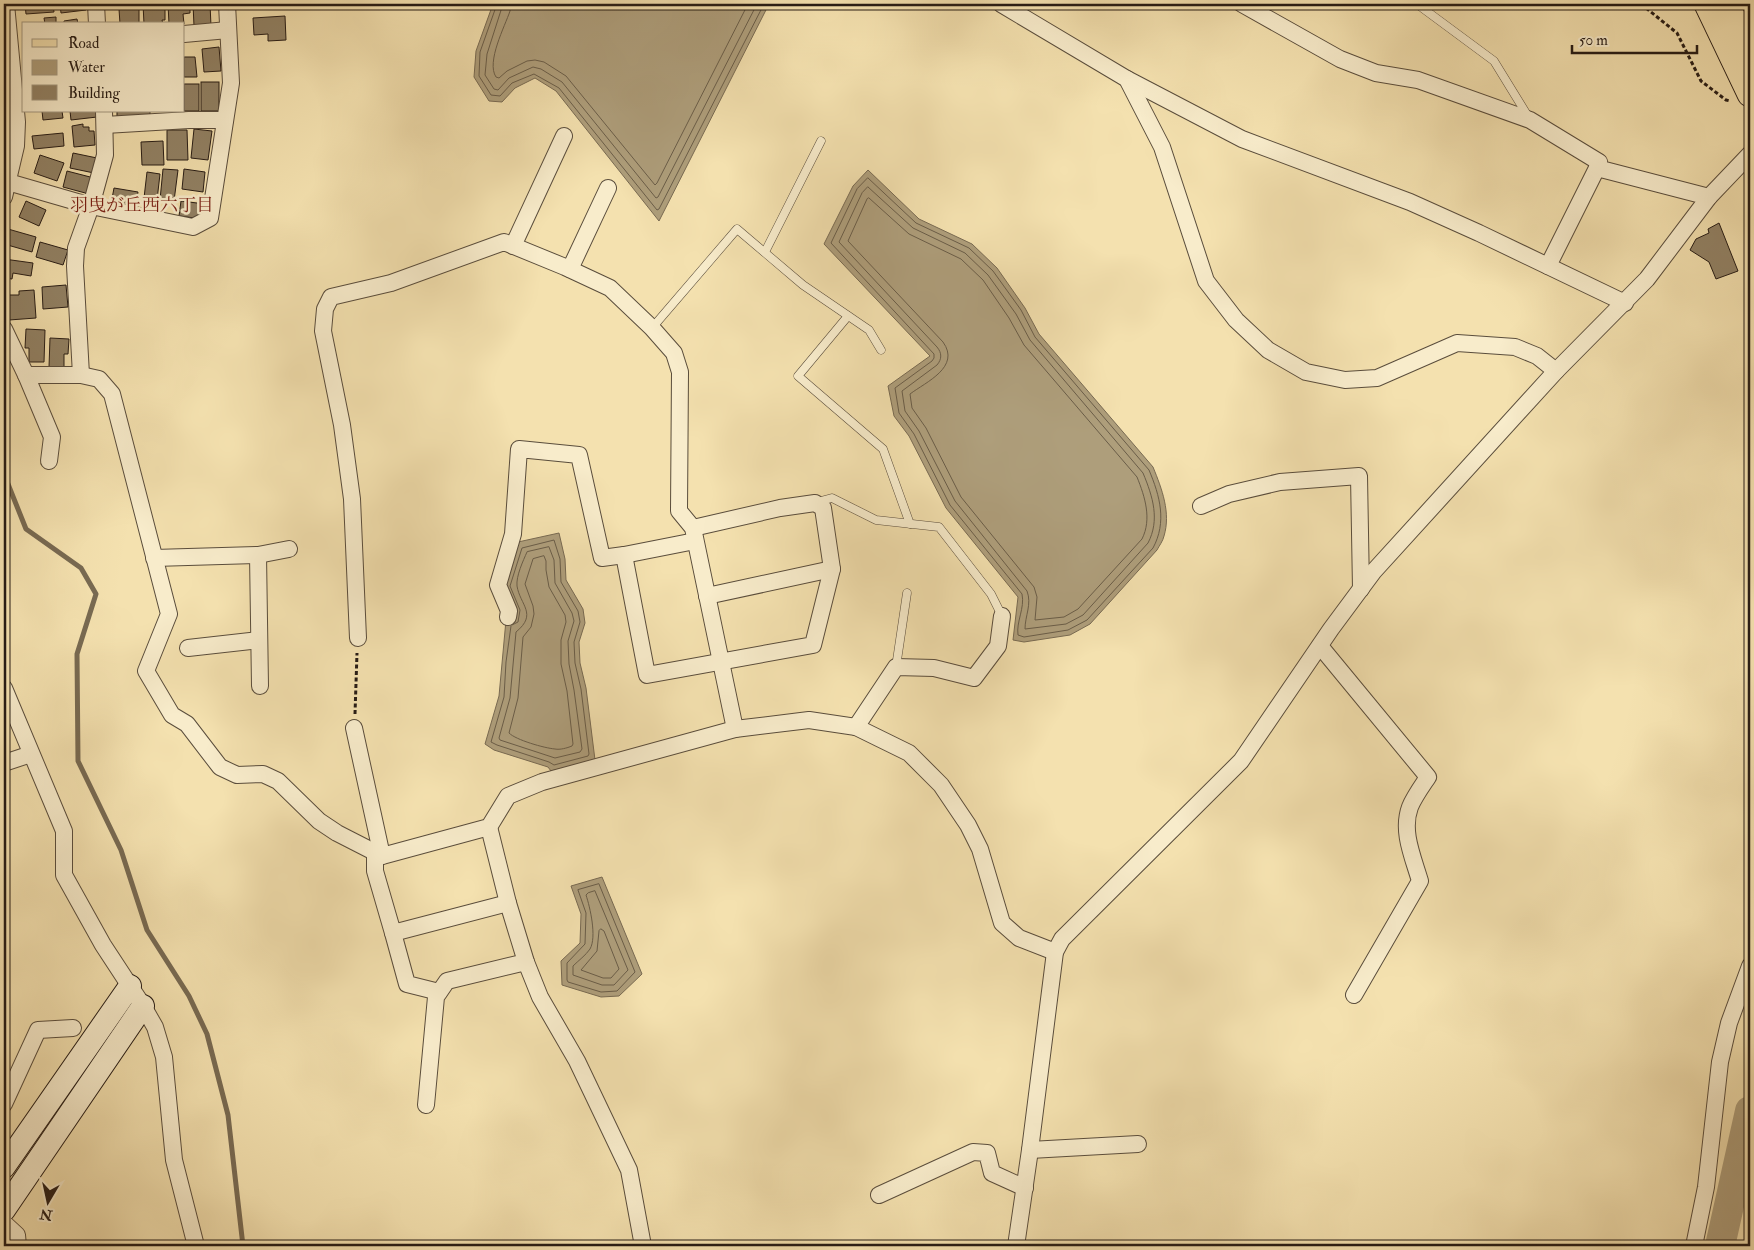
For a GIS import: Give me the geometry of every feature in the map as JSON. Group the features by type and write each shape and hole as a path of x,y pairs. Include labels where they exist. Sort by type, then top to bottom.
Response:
{"highway":[{"path":"1725,4 1750,58"}],"main road":[{"path":"1706,4 1742,98"}],"street":[{"path":"6,4 17,122 16,146 6,189 193,227 210,218 231,83 227,4"},
{"path":"96,4 98,22"},
{"path":"1001,4 1127,79 1242,139 1410,202 1625,303"},
{"path":"1242,4 1340,59 1376,72 1418,80 1530,120 1599,162 1548,266"},
{"path":"185,34 228,30"},
{"path":"1127,79 1162,147 1206,281 1236,320 1268,350 1306,372 1345,380 1377,378 1456,343 1515,347 1537,356 1556,371"},
{"path":"81,375 75,266 76,248 91,206 105,155 105,118 225,120"},
{"path":"514,246 564,136"},
{"path":"1016,1246 1055,952 1062,939 1241,761 1374,571 1556,371 1647,279 1709,197 1750,154"},
{"path":"1597,168 1709,197"},
{"path":"570,269 608,188"},
{"path":"358,638 352,499 342,425 323,331 325,309 331,297 391,283 504,242 570,269 610,288 652,328 674,353 680,372 679,511 694,535 735,729"},
{"path":"4,329 52,437 48,461"},
{"path":"26,375 81,375 99,378 112,394 169,614 146,671 172,715 187,724 220,767 237,775 263,774 278,781 319,820 337,833 378,854 489,827 508,796 542,782 735,729 809,720 856,727 909,754 941,785 968,825 980,849 1002,923 1019,938 1055,952"},
{"path":"508,617 508,611 498,585 513,534 519,449 579,455 602,558 624,555 780,508 815,503 823,508 832,569 814,645 647,675 624,555"},
{"path":"1201,506 1229,494 1280,482 1360,476 1360,589"},
{"path":"154,558 258,555 289,549"},
{"path":"258,555 260,686"},
{"path":"707,596 832,569"},
{"path":"856,727 896,667 934,668 974,678 998,646 1002,616"},
{"path":"188,648 259,640"},
{"path":"1320,646 1428,777 1410,806 1406,823 1408,841 1420,881 1354,995"},
{"path":"4,688 64,831 64,874 102,945 155,1027 164,1057 174,1160 196,1246"},
{"path":"354,728 378,854 375,870 407,984 439,992"},
{"path":"4,763 31,754"},
{"path":"489,827 508,903 526,962 540,998 577,1061 629,1170 643,1246"},
{"path":"393,933 508,903"},
{"path":"426,1105 436,997 439,992 447,981 526,962"},
{"path":"1694,1246 1706,1187 1720,1062 1729,1023 1750,966"},
{"path":"4,1167 130,986"},
{"path":"4,1210 143,1006"},
{"path":"4,1104 38,1030 73,1028"},
{"path":"1030,1150 1138,1144"},
{"path":"879,1195 973,1152 987,1153 992,1173 1025,1188"},
{"path":"4,1223 17,1235 18,1246"}],"lane":[{"path":"1417,4 1494,62 1530,120"},
{"path":"765,252 821,141"},
{"path":"652,328 737,229 803,285 869,330 881,350"},
{"path":"848,316 798,376 883,449 910,524"},
{"path":"815,503 832,498 876,520 939,527 991,594 1002,616"},
{"path":"896,667 907,593"}],"path":[{"path":"1641,4 1677,33 1701,80 1726,100 1742,98"},
{"path":"354,728 358,638"},
{"path":"1749,1246 1750,1240"}],"water":[{"path":"493,4 769,4 659,221 556,91 535,78 515,88 502,102 489,101 474,77 476,51"},
{"path":"868,170 919,219 972,244 997,268 1025,308 1039,334 1153,467 1166,510 1166,527 1162,542 1157,550 1090,624 1070,635 1024,642 1013,640 1018,597 946,508 909,436 894,416 888,386 930,356 824,244 853,186"},
{"path":"559,533 565,559 566,580 583,609 585,623 579,642 580,663 586,688 595,760 551,771 548,767 494,750 485,744 499,696 506,620 505,586 518,542"},
{"path":"602,877 642,974 619,996 601,997 562,985 561,961 580,943 581,914 571,886"}],"building":[{"path":"25,4 53,4 54,12 26,14"},
{"path":"60,4 85,4 86,10 61,13"},
{"path":"143,4 165,4 165,20 162,20 162,22 144,22"},
{"path":"168,4 190,4 190,13 183,14 184,22 169,22"},
{"path":"193,4 210,4 211,26 194,26"},
{"path":"139,8 139,22 120,22 119,9"},
{"path":"285,16 286,40 268,41 268,34 254,35 253,18"},
{"path":"56,17 56,22 45,22 44,18"},
{"path":"77,19 78,22 64,22"},
{"path":"219,47 221,71 204,72 202,49"},
{"path":"185,57 195,57 197,77 185,77"},
{"path":"201,82 219,82 219,111 201,111"},
{"path":"185,84 199,84 199,111 185,111"},
{"path":"42,112 62,112 63,118 43,120"},
{"path":"70,112 96,112 97,117 71,120"},
{"path":"117,112 150,112 150,116 117,117"},
{"path":"83,124 83,127 89,127 89,131 94,131 95,145 74,147 72,126"},
{"path":"194,129 212,131 208,160 191,158"},
{"path":"167,130 187,130 188,160 167,160"},
{"path":"63,133 64,146 34,149 32,136"},
{"path":"163,141 164,165 142,165 141,142"},
{"path":"73,153 97,158 94,173 70,168"},
{"path":"40,155 64,163 57,181 34,173"},
{"path":"163,169 178,170 174,201 160,200"},
{"path":"184,169 205,172 203,192 182,189"},
{"path":"67,171 94,178 89,194 63,187"},
{"path":"147,172 160,174 157,200 144,198"},
{"path":"114,188 138,192 135,208 111,204"},
{"path":"26,201 46,210 39,226 19,217"},
{"path":"181,201 205,204 203,219 179,216"},
{"path":"1719,223 1738,271 1716,279 1709,262 1690,250 1696,239 1709,233 1708,229"},
{"path":"8,229 36,237 32,252 4,244"},
{"path":"40,242 68,250 63,265 36,257"},
{"path":"4,259 33,263 31,276 13,273 12,279 4,278"},
{"path":"66,285 68,307 43,309 42,287"},
{"path":"34,290 36,318 9,320 8,295 19,295 19,291"},
{"path":"26,329 45,330 44,362 29,362 29,348 25,348"},
{"path":"50,338 69,339 68,354 64,354 64,367 49,367"}],"waterway":[{"path":"4,474 26,529 81,568 96,594 77,654 78,761 121,850 147,930 189,996 207,1034 228,1115 243,1246"},
{"path":"1720,1246 1750,1111"}],"district":[{"name":"羽曳が丘西六丁目","path":"142,205"}]}
